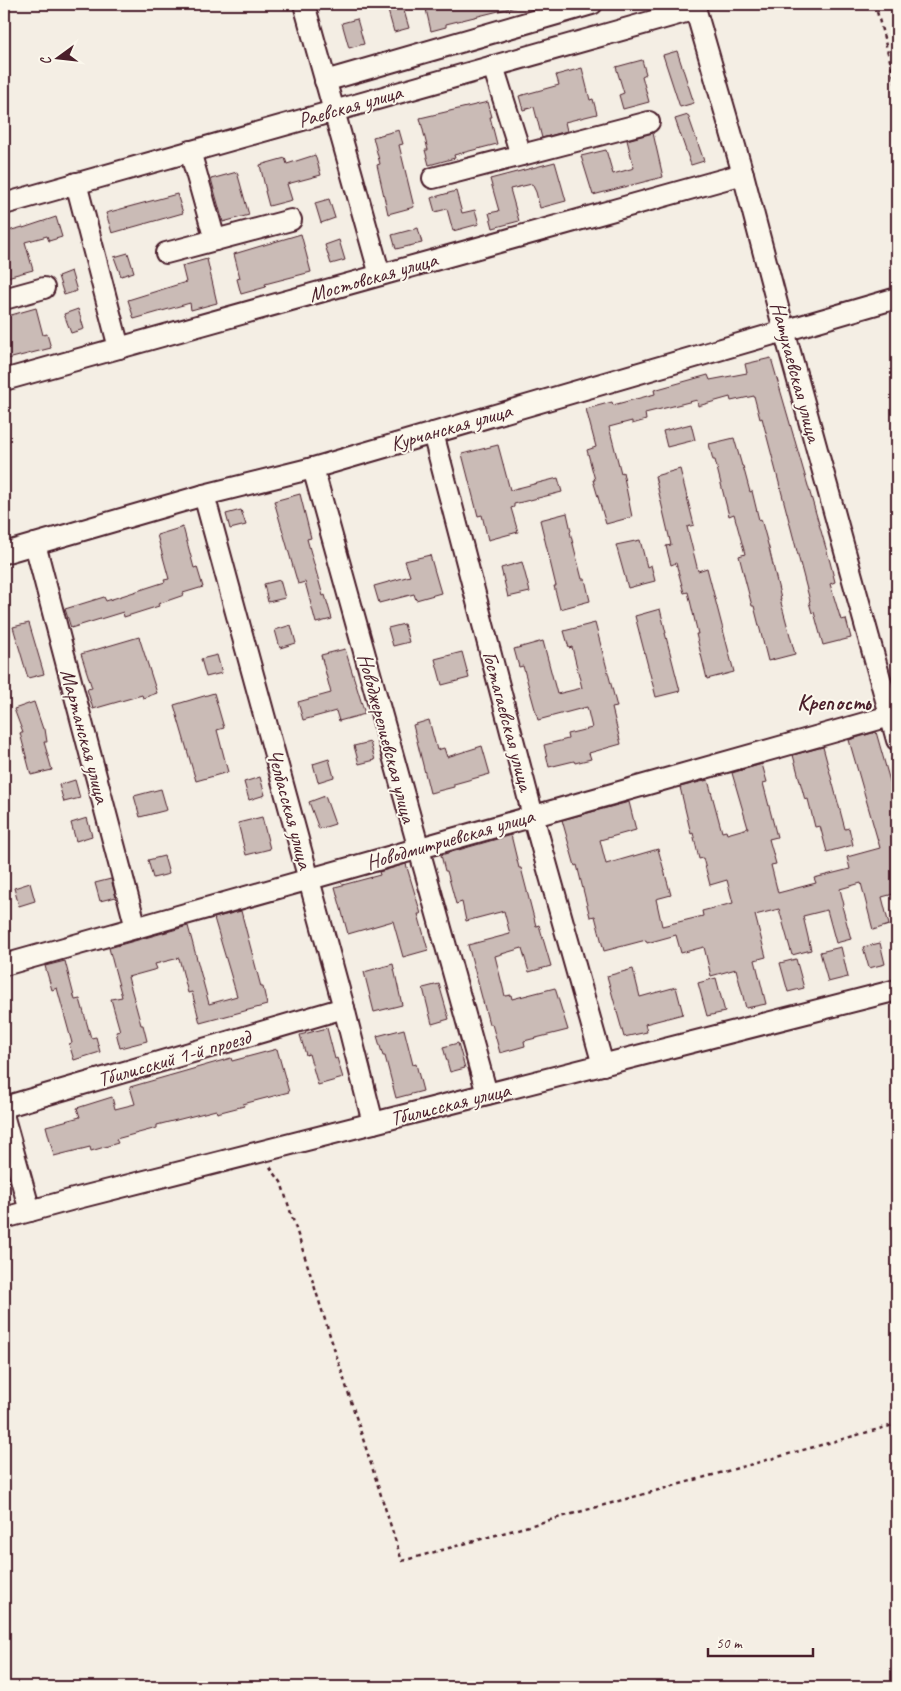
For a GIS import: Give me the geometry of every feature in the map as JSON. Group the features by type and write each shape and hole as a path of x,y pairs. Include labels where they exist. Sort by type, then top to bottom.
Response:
{"street":[{"path":"304,4 380,275"},
{"path":"325,81 592,4"},
{"name":"Раевская улица","path":"4,204 493,66 695,6"},
{"name":"Натухаевская улица","path":"695,6 743,174 784,330 894,715 897,740"},
{"path":"493,66 521,155"},
{"path":"433,178 649,122"},
{"path":"190,151 215,240"},
{"name":"Мостовская улица","path":"4,380 743,174"},
{"path":"76,183 119,348"},
{"path":"166,253 291,220"},
{"path":"4,299 44,288"},
{"name":"Курчанская улица","path":"4,553 204,495 313,468 897,298"},
{"name":"Гостагаевская улица","path":"433,433 533,816 604,1065"},
{"name":"Новоджерелиевская улица","path":"313,468 487,1094"},
{"name":"Челбасская улица","path":"204,495 374,1123"},
{"name":"Мартанская улица","path":"36,544 136,928"},
{"name":"Новодмитриевская улица","path":"4,965 894,715"},
{"name":"Тбилисская улица","path":"4,1218 897,990"},
{"name":"Тбилисский 1-й проезд","path":"4,1107 344,1008"},
{"path":"4,1118 30,1211"}],"path":[{"path":"875,4 897,87"},
{"path":"260,1152 281,1182 402,1562 897,1424"}],"building":[{"path":"402,4 409,28 394,32 387,7"},
{"path":"515,4 515,7 446,24 446,27 431,31 425,5"},
{"path":"357,19 364,44 349,48 342,23"},
{"path":"677,51 694,103 680,107 663,55"},
{"path":"642,60 646,74 642,76 649,102 623,109 619,95 624,93 616,67"},
{"path":"582,68 590,100 593,99 597,114 565,122 567,131 542,138 534,107 523,110 519,96 559,85 556,75"},
{"path":"488,102 497,144 454,155 455,158 429,165 425,150 428,150 420,118"},
{"path":"688,115 704,161 691,165 675,119"},
{"path":"399,130 403,144 399,145 414,207 388,214 377,165 380,164 373,137"},
{"path":"653,133 663,177 593,195 581,156 606,150 613,174 634,168 627,140"},
{"path":"315,155 321,175 287,184 292,200 269,206 260,165 285,158 287,164"},
{"path":"555,162 566,201 540,208 532,184 510,189 519,221 493,228 489,213 499,211 490,179"},
{"path":"237,172 249,215 223,222 211,179"},
{"path":"456,191 462,213 475,210 479,224 453,231 447,209 435,212 431,198"},
{"path":"177,194 183,213 112,233 106,213"},
{"path":"329,199 335,218 321,223 315,203"},
{"path":"56,217 62,237 49,241 47,236 25,242 33,270 7,277 4,264 4,232"},
{"path":"418,228 422,243 396,249 392,235"},
{"path":"301,234 311,272 265,284 266,287 241,294 237,279 240,278 234,254"},
{"path":"339,240 345,260 331,264 325,245"},
{"path":"128,253 134,272 121,276 114,257"},
{"path":"207,259 217,303 191,310 190,303 134,319 128,300 186,282 182,266"},
{"path":"71,271 77,291 64,295 58,276"},
{"path":"36,308 43,335 47,334 51,348 4,360 4,317"},
{"path":"78,309 84,329 71,333 64,314"},
{"path":"771,358 830,562 835,582 830,584 841,620 846,619 851,638 823,645 814,612 812,613 762,418 760,419 754,396 731,401 730,397 698,406 697,400 645,413 646,420 632,424 632,421 609,427 621,473 623,472 632,517 606,524 593,480 595,480 587,450 596,447 586,409 612,402 613,405 655,394 654,390 708,375 710,380 747,373 745,364"},
{"path":"691,424 695,440 667,447 663,431"},
{"path":"734,438 750,492 752,491 759,520 761,519 795,654 768,661 739,556 745,554 734,514 729,516 709,444"},
{"path":"498,445 510,490 558,478 562,492 514,504 514,507 511,508 518,532 488,540 482,515 478,516 462,454"},
{"path":"680,469 694,525 687,527 698,571 707,568 734,672 707,679 688,592 684,593 676,563 671,565 666,546 671,545 655,476"},
{"path":"300,494 311,538 307,539 323,596 325,595 332,619 316,623 305,582 298,584 274,501"},
{"path":"241,510 246,525 230,529 226,514"},
{"path":"567,513 582,579 585,579 590,601 560,609 540,520"},
{"path":"183,527 194,568 197,567 203,587 183,593 184,595 158,604 159,606 124,617 123,612 71,628 65,609 104,597 106,601 165,582 164,580 169,579 157,535"},
{"path":"640,540 647,567 651,565 655,581 628,588 616,545"},
{"path":"430,555 441,593 416,600 414,594 379,603 374,586 410,576 405,561"},
{"path":"522,562 530,592 508,597 501,568"},
{"path":"280,580 285,598 268,602 264,584"},
{"path":"660,609 680,691 656,697 635,616"},
{"path":"29,623 44,674 28,678 13,627"},
{"path":"595,623 617,707 612,708 621,744 589,753 591,759 549,767 544,745 568,739 567,734 592,728 587,707 538,720 523,666 519,667 514,649 543,641 557,694 582,688 572,647 569,648 564,631"},
{"path":"404,624 409,642 393,646 388,628"},
{"path":"291,625 296,643 280,648 275,630"},
{"path":"139,637 157,693 143,698 142,695 93,709 87,689 92,688 81,654"},
{"path":"345,649 365,714 339,721 336,711 303,720 298,702 331,693 321,655"},
{"path":"462,652 469,678 442,685 435,659"},
{"path":"217,655 222,673 206,677 201,659"},
{"path":"214,693 224,728 217,730 228,772 196,781 174,705"},
{"path":"34,702 43,729 45,729 47,742 44,742 52,770 31,775 20,733 23,733 14,709"},
{"path":"429,720 437,750 444,748 447,757 482,746 490,774 454,784 454,787 430,793 413,725"},
{"path":"876,732 897,806 897,893 882,897 889,925 873,930 861,883 840,889 844,905 842,906 851,939 836,943 827,910 803,916 811,950 792,955 779,909 755,915 766,957 755,960 766,1004 746,1008 736,969 711,976 704,947 681,953 676,935 647,943 646,940 604,951 595,916 590,917 577,865 575,866 562,820 629,802 636,830 600,840 606,864 658,849 671,895 656,899 662,926 703,916 702,911 733,903 727,880 710,885 703,858 699,859 693,833 691,834 680,787 708,780 722,832 726,831 727,834 748,828 732,773 762,764 767,782 763,783 777,837 769,839 776,864 771,865 778,893 816,883 814,878 850,869 847,857 880,848 849,740"},
{"path":"370,742 375,760 359,764 354,746"},
{"path":"823,747 845,829 849,828 853,845 827,852 820,826 815,827 808,799 805,800 793,755"},
{"path":"329,759 334,777 318,782 313,764"},
{"path":"260,777 265,795 249,800 244,782"},
{"path":"75,780 80,798 64,802 59,785"},
{"path":"161,789 167,810 140,817 134,796"},
{"path":"325,796 335,824 319,829 309,802"},
{"path":"262,817 270,849 246,855 238,823"},
{"path":"87,818 92,836 76,841 71,823"},
{"path":"511,835 536,926 539,925 551,966 529,972 522,948 495,956 505,996 511,995 512,999 555,988 568,1030 524,1041 525,1046 500,1053 492,1024 489,1024 468,945 510,934 504,911 466,921 462,902 456,904 441,855"},
{"path":"164,856 169,874 153,878 148,860"},
{"path":"406,864 421,914 418,914 428,950 403,957 393,921 348,934 335,887 380,875 379,872"},
{"path":"111,879 116,897 100,901 95,883"},
{"path":"30,883 35,901 19,906 14,888"},
{"path":"241,911 267,1005 200,1023 192,992 188,993 179,958 155,964 157,969 128,977 147,1041 120,1048 116,1032 120,1031 111,999 122,997 109,948 188,926 209,1004 237,996 214,918"},
{"path":"880,943 885,964 869,968 863,947"},
{"path":"841,947 848,977 828,982 820,952"},
{"path":"796,959 804,988 788,992 780,963"},
{"path":"65,961 75,1000 80,999 91,1038 96,1037 100,1052 74,1060 69,1044 72,1043 57,988 52,990 45,966"},
{"path":"393,964 402,1005 374,1012 364,972"},
{"path":"633,969 640,997 676,987 683,1014 645,1024 647,1032 624,1037 607,976"},
{"path":"716,978 725,1012 707,1016 698,983"},
{"path":"439,984 449,1019 432,1024 423,988"},
{"path":"327,1028 335,1059 337,1058 343,1078 318,1085 309,1054 306,1055 300,1035"},
{"path":"404,1029 413,1065 416,1064 423,1091 396,1098 385,1056 383,1056 377,1036"},
{"path":"458,1043 465,1068 450,1072 443,1047"},
{"path":"277,1049 289,1092 217,1113 216,1110 157,1125 157,1128 116,1139 118,1143 91,1151 90,1147 54,1156 46,1126 80,1117 77,1108 112,1097 115,1109 135,1104 130,1087 231,1058 232,1061"}],"district":[{"name":"Крепость","path":"834,703"}]}
